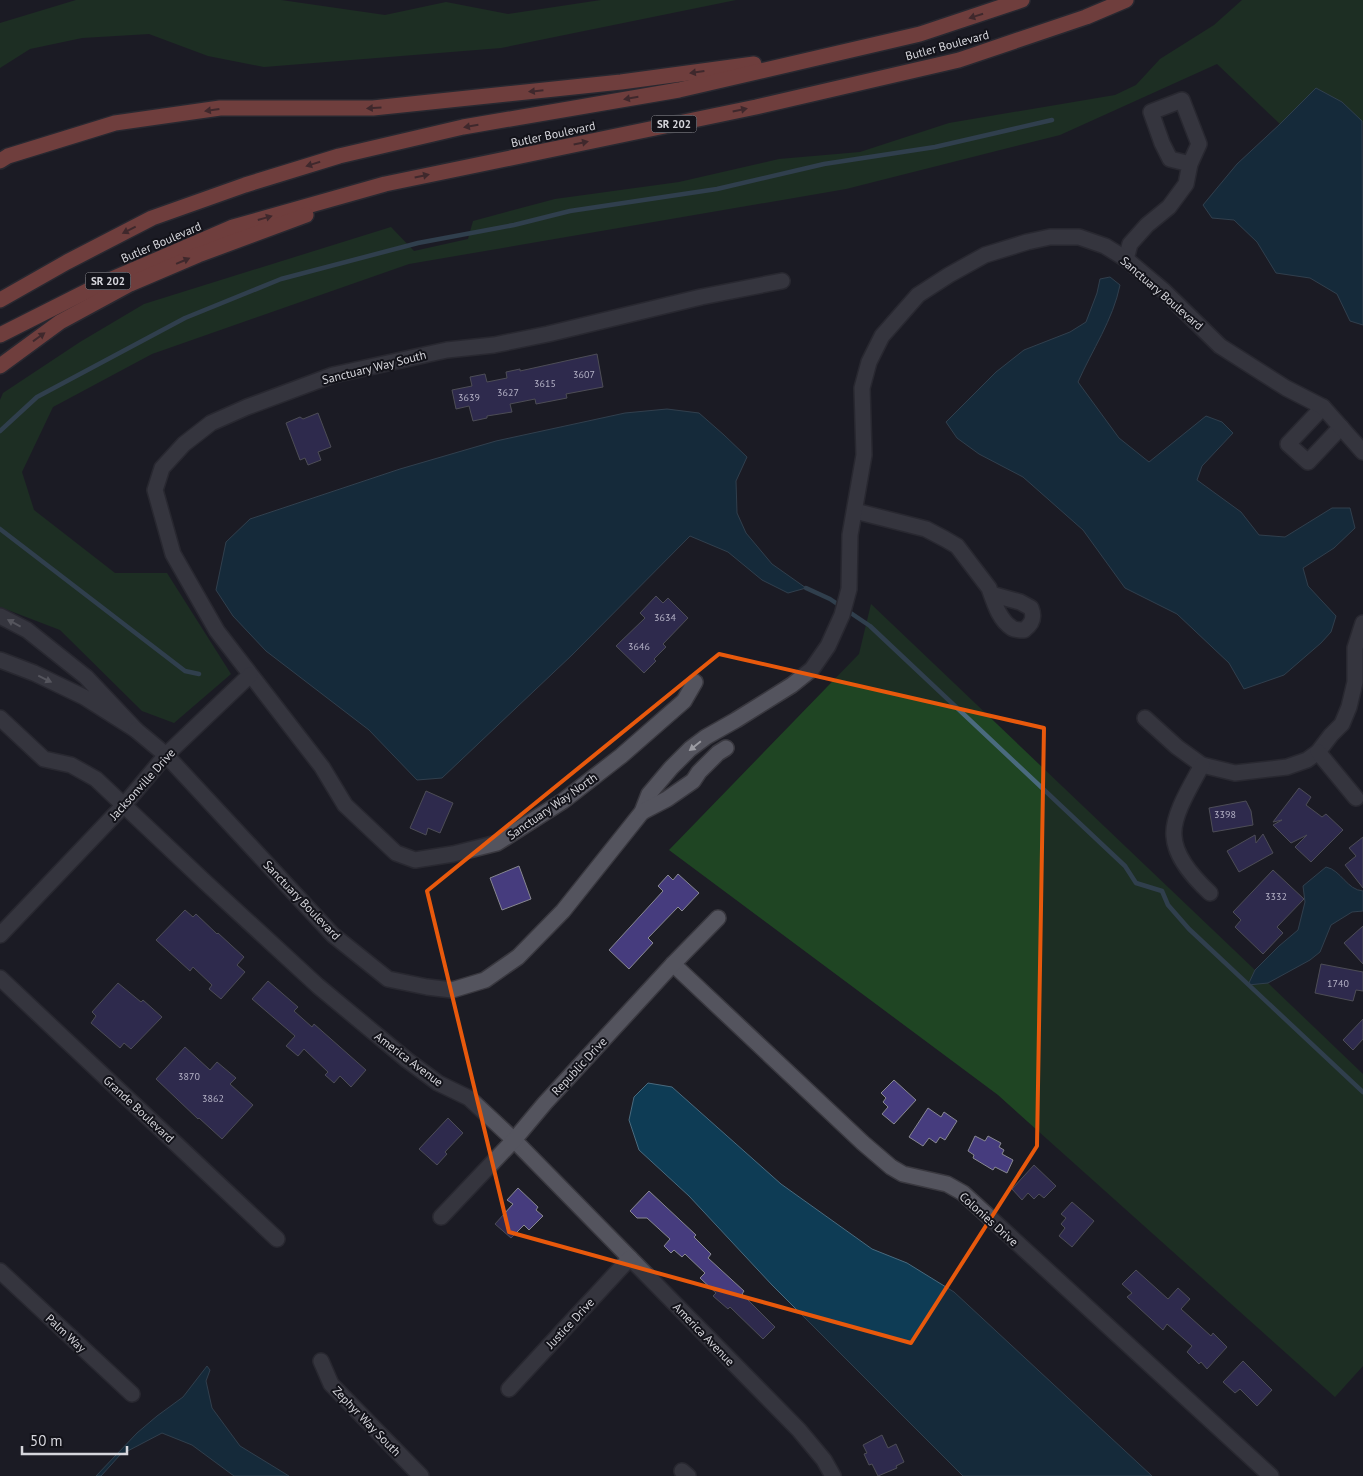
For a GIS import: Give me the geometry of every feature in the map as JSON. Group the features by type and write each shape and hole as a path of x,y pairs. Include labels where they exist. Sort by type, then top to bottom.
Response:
{"highway":[{"name":"Butler Boulevard","path":"0,300 67,262 152,218 245,185 339,156 463,127 679,90 920,34 1022,0"},
{"name":"Butler Boulevard","path":"0,336 105,282 233,227 385,184 756,107 959,60 1086,18 1126,0"},
{"path":"0,161 8,156 115,123 220,108 373,108 621,82 849,51"},
{"path":"0,366 60,322 130,284 198,255 385,184"}],"street":[{"path":"1126,258 1130,244 1147,225 1169,207 1186,184 1190,164"},
{"name":"Sanctuary Boulevard","path":"0,616 27,630 86,677 136,730 166,755 333,935 388,978 427,987 452,990 485,980 518,957 563,911 642,812 649,794 671,768 690,749 706,737 792,686 812,669 828,646 842,615 848,589 850,534 864,454 862,388 869,362 882,336 918,295 949,275 985,256 1027,242 1050,237 1079,237 1105,246 1126,258 1164,291 1220,346 1286,388 1323,407 1363,452"},
{"name":"Sanctuary Way South","path":"250,675 217,631 173,554 155,490 162,468 184,444 211,423 333,375 447,350 494,345 782,281"},
{"path":"1323,407 1288,444 1308,462 1341,427"},
{"path":"855,511 926,529 957,546 989,588 991,594"},
{"path":"1145,718 1176,747 1202,765 1235,773 1287,767 1307,760 1318,752 1342,724 1349,707 1355,682 1355,648 1363,623"},
{"name":"Sanctuary Boulevard","path":"0,660 34,673 84,698 136,730"},
{"name":"Sanctuary Way North","path":"250,675 322,767 345,805 396,853 415,860 453,854 497,843 562,801 621,756 684,701 695,682"},
{"name":"Jacksonville Drive","path":"0,935 124,805 166,755 250,675"},
{"name":"America Avenue","path":"0,718 44,759 71,765 96,779 318,986 407,1060 438,1083 469,1098 514,1140 799,1430 824,1460 833,1476"},
{"name":"Sanctuary Boulevard","path":"642,812 667,799 693,781 699,772 718,753 726,748 736,720"},
{"path":"1318,752 1356,798"},
{"path":"1202,765 1178,812 1173,835 1178,851 1194,878 1210,893"},
{"name":"Republic Drive","path":"441,1217 514,1140 545,1103 673,964 718,918"},
{"name":"Colonies Drive","path":"673,964 862,1143 891,1167 903,1174 947,1184 963,1193 1271,1476"},
{"name":"Grande Boulevard","path":"0,978 277,1239"},
{"name":"Justice Drive","path":"509,1389 630,1258"},
{"name":"Palm Way","path":"0,1271 132,1394"},
{"name":"Zephyr Way South","path":"321,1361 331,1384 420,1476"}],"highlighted area":[{"path":"719,654 1044,728 1037,1146 911,1343 509,1232 427,891"}],"green space":[{"path":"76,0 281,0 385,15 446,2 508,14 601,0 736,0 501,48 264,67 208,56 149,34 82,38 30,49 0,68 0,23"},
{"path":"1242,0 1363,0 1363,126 1362,121 1316,88 1280,124 1217,64 1060,135 846,189 409,264 152,354 53,407 22,472 34,510 115,573 167,573 231,674 174,723 142,711 60,630 0,607 0,400 3,393 80,342 144,304 391,227 414,251 468,239 473,221 555,199 679,182 779,159 860,152 949,123 1115,95 1136,85 1160,59 1214,25"},
{"path":"871,604 1255,970 1249,985 1268,983 1363,1074 1363,1366 1335,1397 998,1095 669,850 859,654"}],"water":[{"path":"1316,88 1342,102 1362,121 1363,325 1350,321 1337,294 1310,278 1276,273 1257,242 1234,220 1212,218 1203,205 1237,164"},
{"path":"1110,277 1120,285 1117,298 1078,382 1119,438 1149,462 1206,416 1222,422 1233,433 1202,466 1197,480 1241,512 1259,535 1285,537 1332,508 1350,508 1355,528 1334,548 1303,568 1308,586 1336,616 1331,632 1284,675 1244,689 1229,663 1177,614 1125,588 1083,530 1023,477 979,454 957,438 946,422 996,372 1024,350 1070,332 1086,322 1100,279"},
{"path":"667,409 699,413 747,457 736,481 737,513 746,533 772,564 806,588 788,593 762,580 728,552 690,536 572,655 442,778 417,780 369,730 266,651 233,616 216,590 226,542 250,519 400,469 496,441 625,413"},
{"path":"1326,867 1336,872 1357,890 1363,891 1363,911 1352,912 1331,925 1320,952 1310,960 1268,983 1248,985 1255,970 1298,930 1305,902 1303,886"},
{"path":"648,1083 672,1087 781,1184 872,1249 907,1263 954,1292 1152,1476 963,1476 772,1285 689,1196 639,1150 629,1120 634,1097"},
{"path":"207,1366 210,1370 206,1381 212,1408 240,1446 289,1476 234,1476 192,1445 162,1433 120,1455 101,1476 96,1476 137,1433 183,1397"}],"building":[{"path":"597,354 603,387 566,394 567,398 536,404 535,399 510,404 512,412 487,416 487,418 473,421 469,406 456,409 452,390 472,386 470,377 485,374 487,382 507,378 506,372 520,369 520,371"},
{"path":"318,413 331,447 318,452 321,460 308,465 305,458 300,460 286,423 300,417 303,419"},
{"path":"656,596 663,603 668,598 688,618 663,644 666,647 644,673 616,646 645,618 640,613"},
{"path":"1299,788 1311,797 1306,805 1322,817 1326,814 1343,830 1311,862 1295,847 1307,835 1291,843 1273,825 1282,820 1273,822"},
{"path":"426,791 453,803 440,833 428,828 426,835 410,828"},
{"path":"1246,801 1251,811 1253,825 1213,832 1209,808"},
{"path":"1263,834 1273,853 1239,872 1227,851 1255,835 1256,843"},
{"path":"1363,837 1363,888 1345,865 1356,856 1349,848"},
{"path":"519,866 531,899 502,910 490,878"},
{"path":"1273,870 1304,899 1277,927 1283,933 1263,954 1235,927 1241,920 1233,912"},
{"path":"678,874 699,893 682,911 678,907 648,938 653,943 629,969 609,950 663,891 658,886 668,875 673,880"},
{"path":"185,910 193,917 196,914 244,957 237,965 245,972 221,999 209,989 212,985 193,967 190,971 156,940"},
{"path":"1363,926 1363,964 1344,943"},
{"path":"1321,964 1363,972 1363,991 1356,990 1353,1001 1315,993"},
{"path":"268,981 298,1007 294,1011 312,1027 314,1024 366,1070 351,1087 340,1076 334,1083 325,1075 328,1072 304,1049 298,1056 286,1046 295,1036 252,999"},
{"path":"118,983 141,1002 143,1000 162,1017 131,1049 124,1043 120,1048 91,1023 96,1016 92,1012"},
{"path":"1363,1019 1363,1039 1353,1050 1343,1040"},
{"path":"185,1047 210,1070 217,1062 236,1078 230,1084 253,1105 222,1139 156,1079"},
{"path":"894,1080 916,1100 894,1124 882,1114 888,1107 883,1102 886,1098 881,1093"},
{"path":"928,1108 941,1117 944,1112 957,1121 945,1140 940,1137 936,1143 929,1138 923,1146 909,1137"},
{"path":"448,1118 463,1133 445,1152 447,1154 437,1165 419,1149"},
{"path":"975,1136 985,1141 988,1136 1001,1143 999,1147 1004,1150 1002,1154 1013,1160 1007,1173 995,1167 993,1170 973,1158 974,1155 968,1151"},
{"path":"1034,1165 1056,1186 1044,1198 1039,1194 1034,1199 1028,1193 1022,1200 1012,1189"},
{"path":"518,1188 538,1207 536,1210 543,1216 529,1230 524,1225 511,1238 495,1224 513,1204 507,1200"},
{"path":"649,1191 696,1235 694,1237 711,1254 708,1258 744,1291 742,1294 775,1327 763,1339 730,1307 728,1309 713,1296 716,1293 700,1278 705,1273 685,1254 682,1257 674,1250 671,1253 664,1246 670,1239 647,1218 637,1218 630,1211"},
{"path":"1072,1202 1094,1221 1072,1247 1059,1236 1065,1228 1061,1224 1066,1218 1061,1214"},
{"path":"1136,1270 1168,1299 1178,1288 1190,1299 1181,1309 1211,1336 1213,1333 1227,1347 1207,1369 1187,1352 1192,1346 1167,1324 1163,1330 1127,1297 1132,1293 1122,1284"},
{"path":"1243,1361 1272,1390 1257,1406 1240,1389 1235,1393 1223,1382"},
{"path":"882,1435 888,1448 896,1444 904,1462 896,1466 897,1468 878,1476 872,1464 869,1465 864,1454 867,1453 863,1445"}],"waterway":[{"path":"0,431 37,397 185,318 281,279 418,243 514,225 570,211 717,189 824,164 935,147 1052,120"},
{"path":"0,529 185,671 199,674"},
{"path":"806,588 830,599 870,626 1125,866 1136,883 1162,891 1168,905 1189,929 1363,1092"}]}
